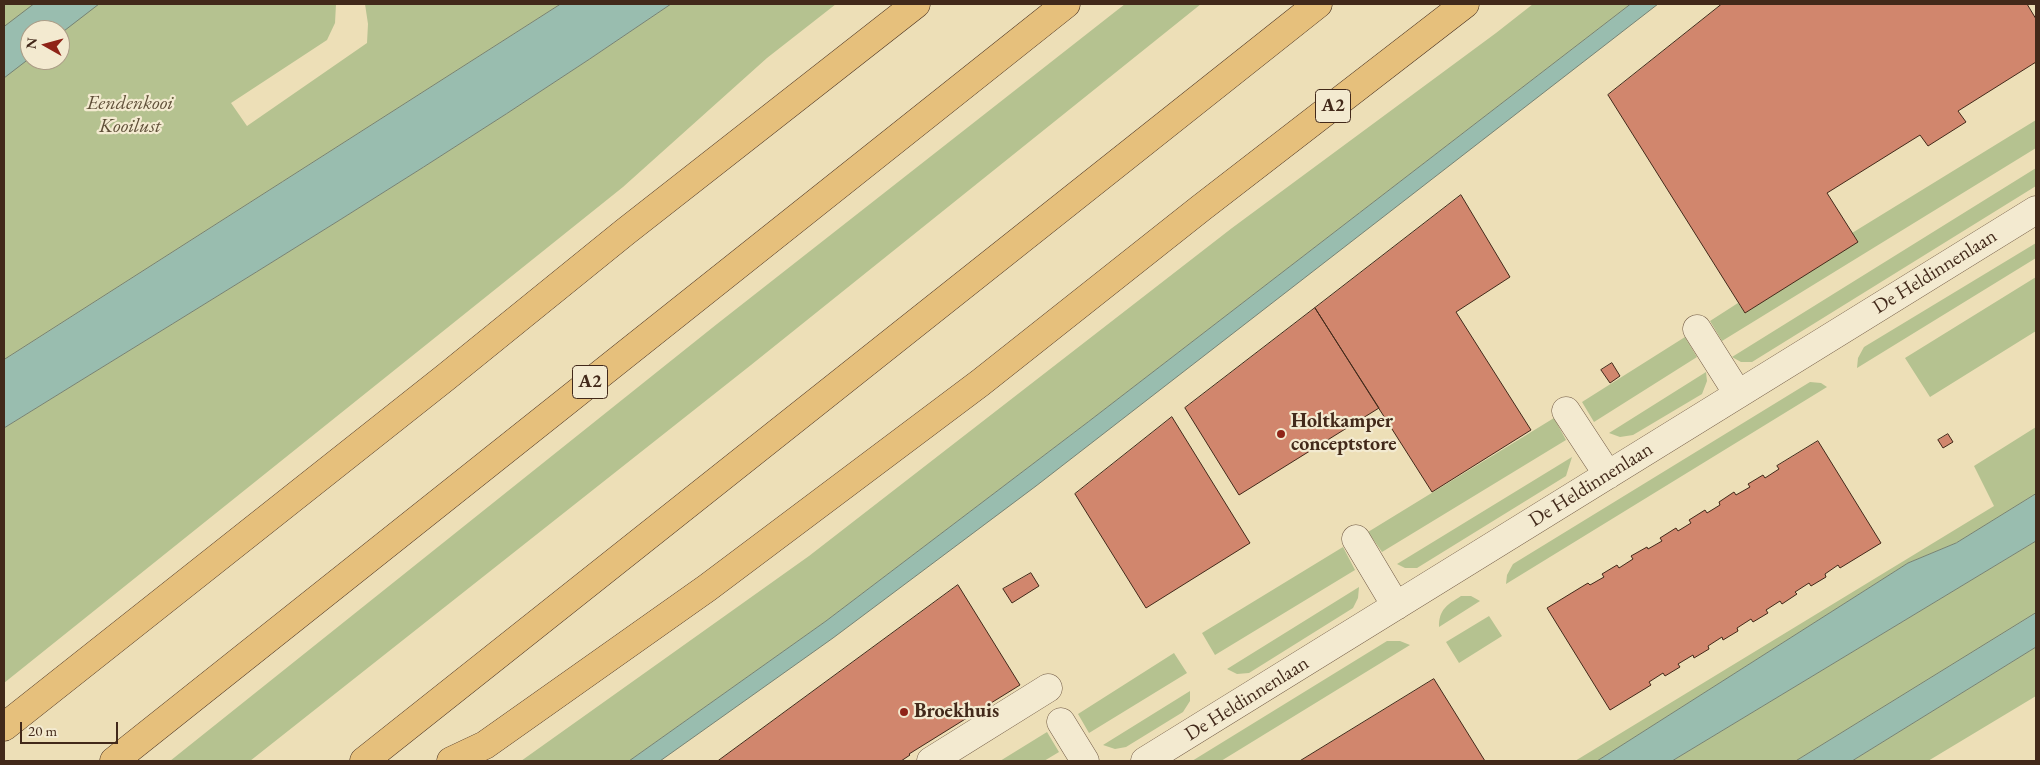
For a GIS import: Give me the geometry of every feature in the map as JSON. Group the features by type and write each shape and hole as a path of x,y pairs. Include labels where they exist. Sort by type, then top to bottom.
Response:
{"highway":[{"path":"4,727 431,389 625,232 916,4"},
{"name":"A2","path":"114,761 1066,4"},
{"path":"364,761 1318,4"},
{"name":"A2","path":"451,761 485,745 707,588 980,383 1201,208 1465,4"}],"street":[{"name":"De Heldinnenlaan","path":"1145,761 2036,210"},
{"path":"1697,329 1738,394"},
{"path":"1566,411 1608,475"},
{"path":"1356,539 1396,606"},
{"path":"931,761 1048,688"},
{"path":"1061,722 1085,761"}],"green space":[{"name":"Eendenkooi Kooilust","path":"4,4 336,4 335,23 327,40 231,103 247,126 367,43 368,24 365,4 561,4 4,360"},
{"path":"671,4 836,4 767,58 623,187 4,683 4,428 424,167"},
{"path":"1125,4 1201,4 751,365 250,761 170,761 717,324"},
{"path":"1533,4 1631,4 826,621 629,761 521,761 809,556 1232,228"},
{"path":"2036,120 2036,148 1722,341 1710,321 1738,303 1745,313 1857,242 1852,233"},
{"path":"2036,168 2036,186 1752,362 1741,362 1732,357"},
{"path":"2036,243 2036,258 1857,368 1858,358 1864,347"},
{"path":"2036,277 2036,331 1930,397 1905,358"},
{"path":"1685,337 1697,357 1594,422 1582,402"},
{"path":"1706,372 1707,381 1702,394 1633,435 1620,437 1609,433"},
{"path":"1810,382 1821,383 1827,387 1506,584 1507,575 1513,564"},
{"path":"1554,418 1566,440 1382,552 1368,532"},
{"path":"2036,427 2036,494 1956,543 1908,563 1597,761 1575,761 1994,506 1974,466"},
{"path":"1572,457 1566,476 1417,568 1405,568 1397,564"},
{"path":"2036,541 2036,613 1796,761 1672,761"},
{"path":"1343,547 1355,570 1215,655 1202,633"},
{"path":"1359,587 1358,598 1353,608 1249,673 1237,674 1227,669"},
{"path":"1461,596 1471,596 1480,601 1439,627 1442,612"},
{"path":"1489,616 1502,636 1459,663 1446,642"},
{"path":"1387,641 1400,641 1410,645 1221,761 1192,761"},
{"path":"2036,647 2036,696 1928,761 1852,761"},
{"path":"1174,653 1187,673 1089,733 1078,714"},
{"path":"1190,691 1190,701 1183,712 1126,747 1115,749 1103,745"},
{"path":"1047,732 1059,752 1044,761 1000,761"}],"shaded area":[{"path":"34,4 99,4 70,26 70,20 20,20 20,66 4,78 4,27"},
{"path":"561,4 671,4 424,167 4,428 4,360"},
{"path":"1631,4 1658,4 1036,486 833,638 660,761 629,761 826,621"},
{"path":"2036,494 2036,541 1672,761 1597,761 1908,563 1956,543"},
{"path":"2036,613 2036,647 1852,761 1796,761"}],"building":[{"path":"1722,4 2027,4 2036,19 2036,62 1958,111 1966,122 1928,146 1920,135 1827,193 1858,242 1745,313 1608,95"},
{"path":"1461,195 1510,277 1456,312 1531,430 1432,492 1315,308"},
{"path":"1315,308 1379,408 1239,495 1185,408"},
{"path":"1612,363 1620,376 1610,383 1601,370"},
{"path":"1172,417 1250,543 1146,608 1075,494"},
{"path":"1948,434 1953,442 1943,448 1938,440"},
{"path":"1818,441 1881,543 1840,568 1838,565 1825,574 1826,577 1811,586 1809,583 1782,604 1780,601 1766,610 1768,613 1753,622 1751,619 1737,628 1738,631 1723,640 1722,637 1708,646 1709,649 1694,658 1693,655 1678,664 1680,667 1665,676 1663,673 1649,682 1651,685 1610,710 1547,608 1588,583 1590,585 1604,577 1602,574 1617,565 1619,568 1633,559 1631,556 1662,541 1660,538 1676,528 1678,531 1691,523 1689,520 1705,510 1707,513 1720,505 1719,502 1734,492 1736,495 1750,487 1748,484 1763,475 1765,478 1779,469 1777,466"},
{"path":"1031,573 1039,586 1012,603 1003,589"},
{"path":"958,585 1020,685 909,754 901,761 718,761"},
{"path":"1434,679 1485,761 1300,761"}],"place":[{"name":"Holtkamper conceptstore","path":"1281,434"},
{"name":"Broekhuis","path":"904,712"}]}
